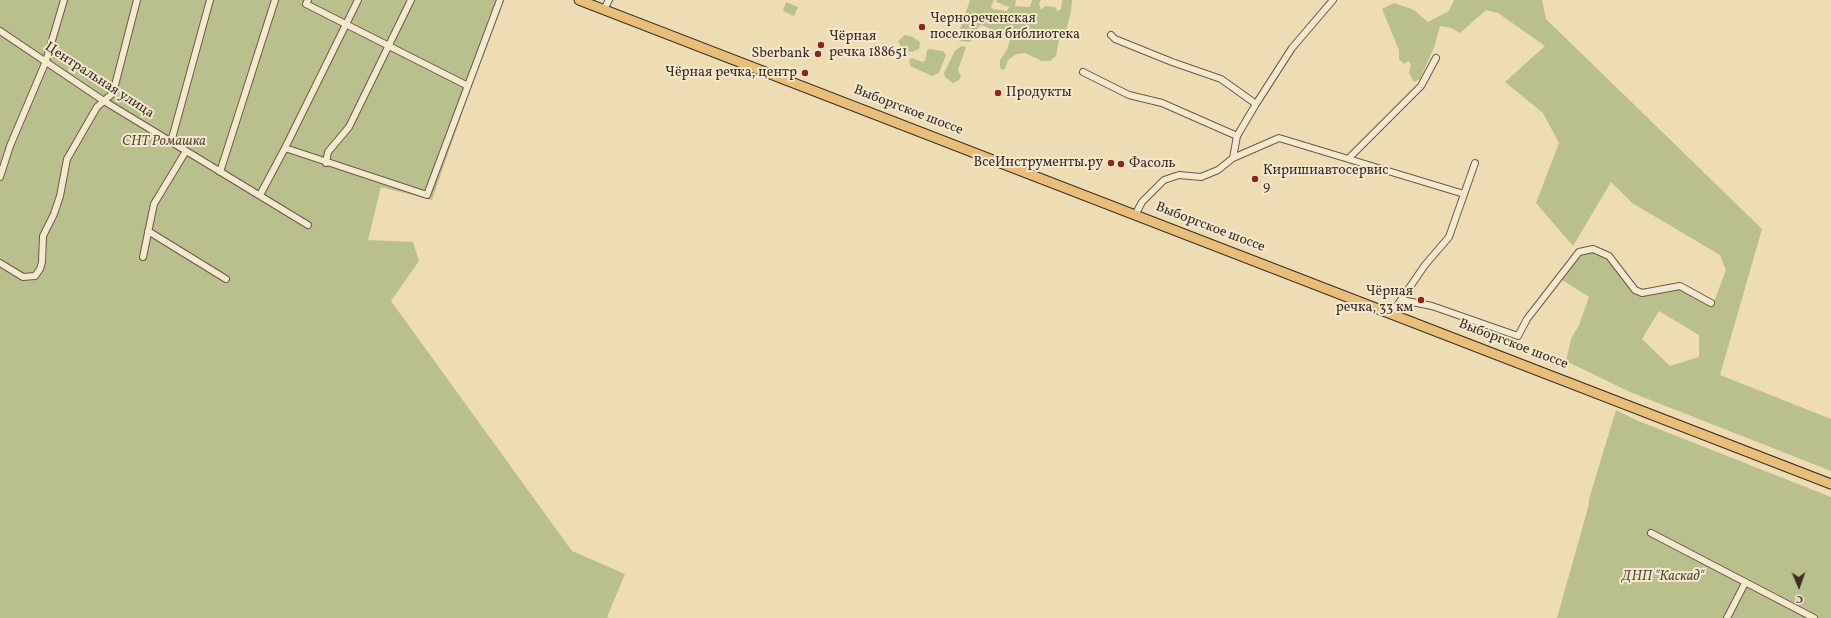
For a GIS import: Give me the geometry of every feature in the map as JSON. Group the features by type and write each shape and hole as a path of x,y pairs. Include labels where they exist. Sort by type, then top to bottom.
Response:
{"main road":[{"name":"Выборгское шоссе","path":"579,0 1392,313 1831,484"}],"street":[{"path":"0,177 10,146 46,60 64,0"},
{"path":"0,263 23,277 35,276 40,269 43,236 54,214 60,196 67,159 98,107 113,93 136,0"},
{"path":"171,142 210,0"},
{"path":"220,172 275,0"},
{"path":"308,0 306,4 468,86"},
{"path":"260,195 285,148 358,0"},
{"path":"326,163 328,152 349,127 390,46 411,0"},
{"path":"285,148 326,163 427,195 500,0"},
{"path":"604,9 609,0"},
{"path":"1233,158 1237,136 1256,104 1292,48 1333,0"},
{"name":"Центральная улица","path":"0,31 46,60 104,101 308,225"},
{"path":"1111,35 1115,39 1172,62 1221,79 1256,104"},
{"path":"1349,158 1421,86 1436,58"},
{"path":"1083,72 1129,95 1162,103 1237,136"},
{"path":"1135,215 1142,202 1164,180 1178,176 1201,177 1218,170 1233,158 1279,138 1349,158 1421,183 1464,194"},
{"path":"143,257 154,204 186,151"},
{"path":"1392,313 1425,265 1449,238 1475,163"},
{"path":"148,231 226,279"},
{"path":"1402,300 1432,306 1518,336 1527,319 1579,252 1593,249 1609,256 1636,290 1642,293 1680,286 1711,303"},
{"path":"1651,533 1814,618"},
{"path":"1727,618 1745,583"}],"green space":[{"name":"СНТ Ромашка","path":"0,0 501,0 432,200 381,187 368,240 413,242 419,261 391,301 572,551 625,574 607,617 609,618 0,618"},
{"path":"970,0 994,0 991,7 993,9 1007,11 1009,7 996,2 997,0 1016,0 1015,6 1030,7 1032,0 1041,0 1039,3 1041,10 1045,6 1055,7 1057,11 1061,9 1062,0 1072,0 1071,12 1066,30 1060,35 1056,56 1050,61 1042,61 1025,53 1016,54 1008,60 1005,69 1002,70 1000,67 1000,60 1007,50 1010,40 1006,36 982,25 978,27 975,38 970,42 960,41 958,35"},
{"path":"1454,0 1542,0 1546,19 1762,229 1720,375 1831,419 1831,471 1630,392 1566,361 1571,339 1579,325 1589,297 1559,278 1579,252 1593,249 1609,256 1641,293 1680,286 1710,302 1715,299 1726,270 1720,255 1632,203 1611,182 1573,246 1536,203 1559,143 1543,113 1505,82 1545,46 1498,13 1486,10 1460,33 1451,28 1440,26 1435,45 1420,79 1414,82 1409,73 1411,64 1408,61 1404,64 1399,59 1399,50 1382,9 1394,3 1414,10 1428,22 1449,11","holes":["1659,311 1699,335 1699,357 1670,366 1642,339"]},
{"path":"786,2 798,7 794,16 783,11"},
{"path":"905,35 913,37 920,42 919,49 912,52 902,49 898,41"},
{"path":"961,46 966,47 958,70 961,77 953,83 945,77 944,73 955,51"},
{"path":"927,50 943,51 946,55 939,73 932,76 910,66 909,60 912,58 922,62 925,61"},
{"name":"ДНП \"Каскад\"","path":"1616,410 1636,420 1831,497 1831,618 1557,618 1589,504 1589,499"}],"place":[{"name":"Чернореченская поселковая библиотека","path":"922,27"},
{"name":"Чёрная речка 188651","path":"821,45"},
{"name":"Sberbank","path":"818,54"},
{"name":"Чёрная речка, центр","path":"805,73"},
{"name":"Продукты","path":"998,93"},
{"name":"ВсеИнструменты.ру","path":"1111,163"},
{"name":"Фасоль","path":"1121,164"},
{"name":"Киришиавтосервис 9","path":"1255,179"},
{"name":"Чёрная речка, 33 км","path":"1421,300"}]}
